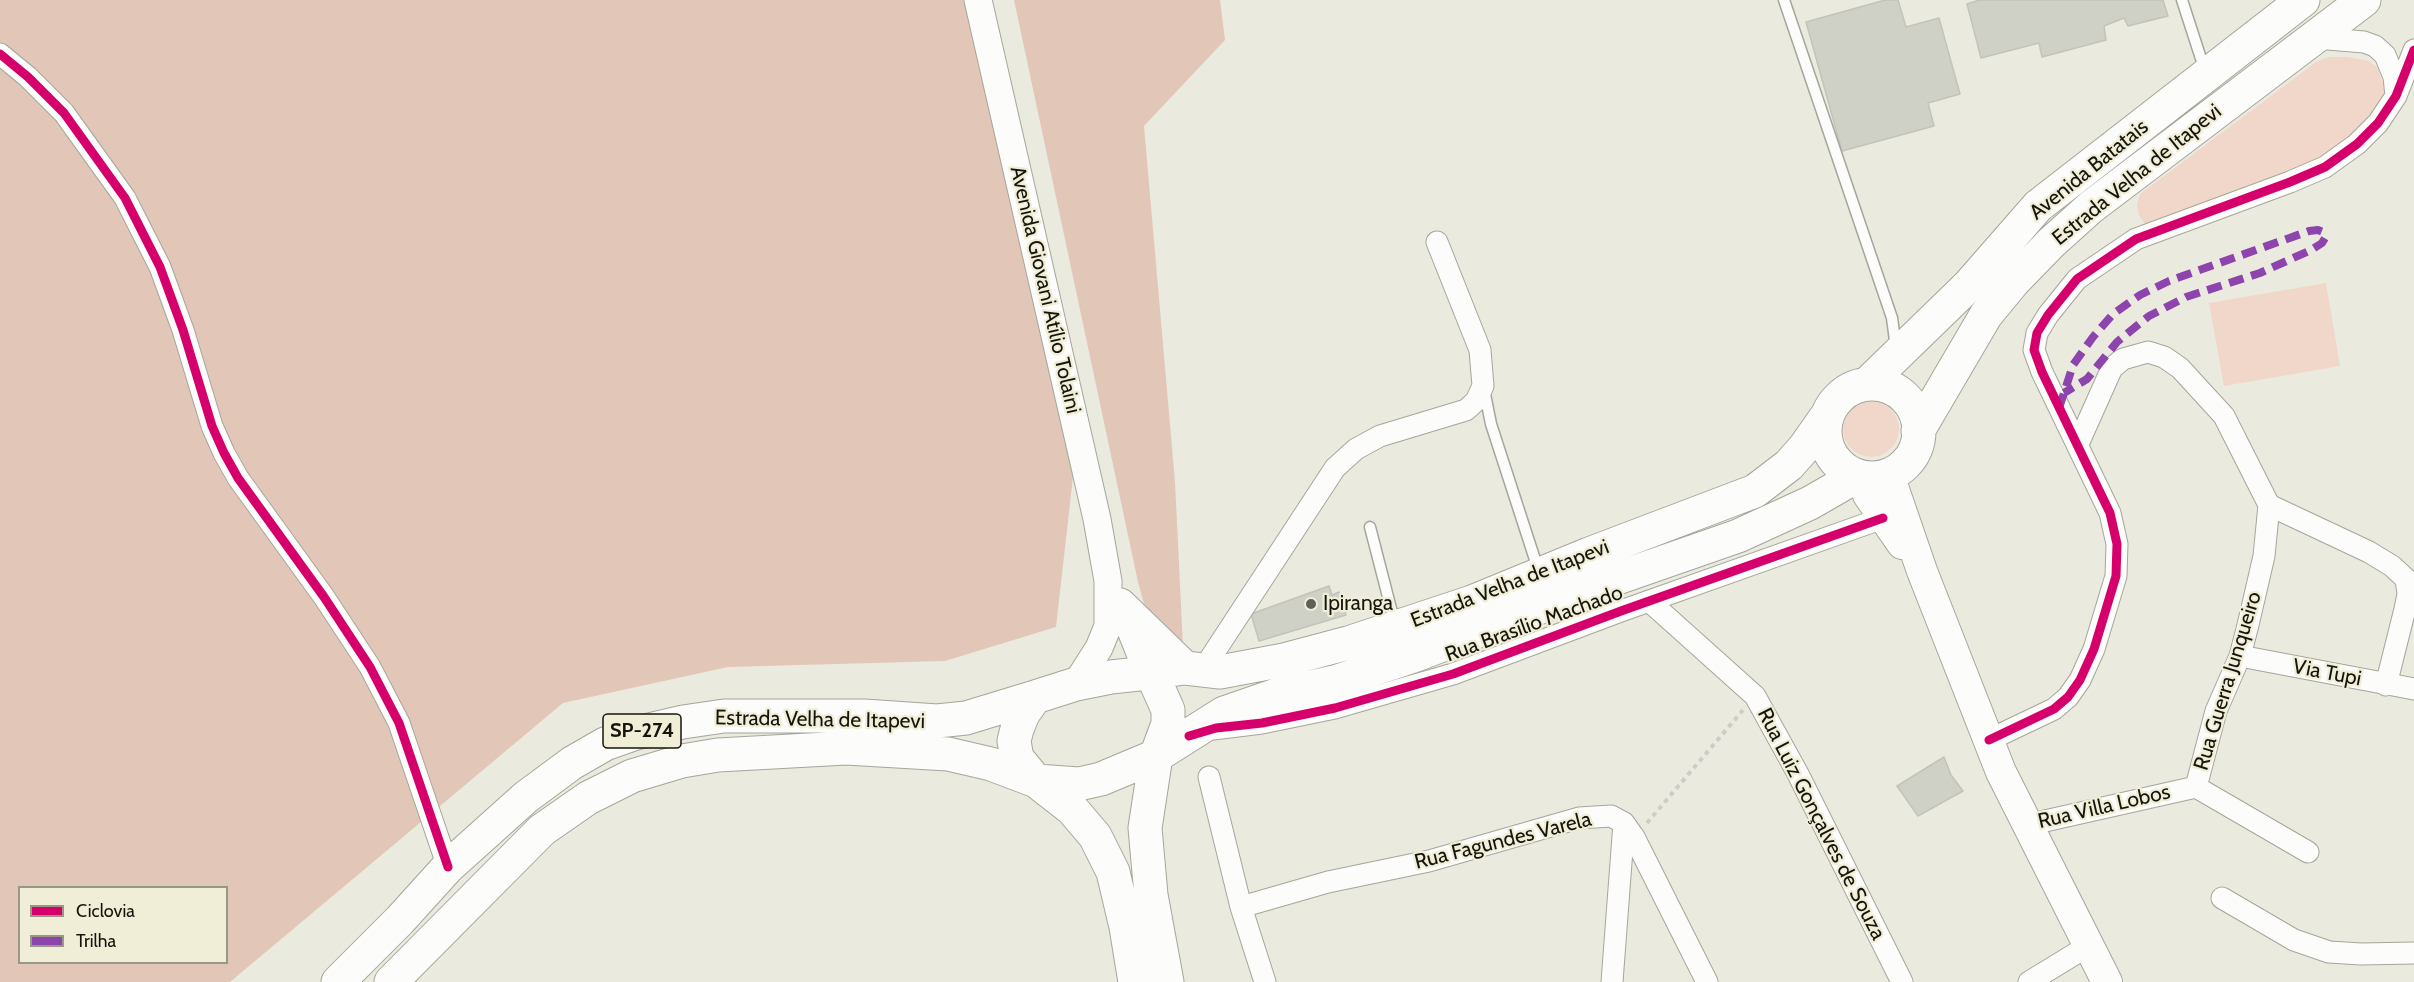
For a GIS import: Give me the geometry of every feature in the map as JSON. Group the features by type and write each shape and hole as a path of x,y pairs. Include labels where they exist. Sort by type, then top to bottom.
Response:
{"main road":[{"name":"Avenida Batatais","path":"1867,384 1969,285 2038,206 2304,0"},
{"name":"Estrada Velha de Itapevi","path":"1923,423 1986,315 2014,281 2051,243 2091,207 2364,0"},
{"path":"1867,384 1892,389 1911,405 1916,416 1923,423 1917,445 1901,468 1870,476 1840,465 1828,448 1825,437 1828,414 1843,394 1854,387 1867,384"},
{"name":"Estrada Velha de Itapevi","path":"338,982 400,920 448,867 525,797 572,763 605,744 636,733 683,722 724,716 864,716 937,721 966,718 1076,684 1152,678 1194,670 1220,672 1284,660 1472,602 1589,554 1755,491 1789,465 1828,414"},
{"path":"1870,476 1868,495 1922,571"},
{"path":"1870,476 1922,571 1989,740 2027,825 2107,982"},
{"name":"Estrada Velha de Itapevi","path":"391,982 542,830 588,798 632,776 682,760 718,755 846,748 948,754 991,764 1036,781 1079,784 1101,779 1156,756 1224,713 1279,694 1338,681 1416,655 1603,583 1738,536 1870,476"},
{"path":"1114,593 1194,670"},
{"path":"1152,678 1168,710 1168,724 1156,756 1145,828 1151,895 1167,982"},
{"path":"1035,697 1023,714 1014,741 1017,758 1036,781 1072,809 1095,836 1113,872 1126,927 1135,982"}],"street":[{"name":"Avenida Giovani Atílio Tolaini","path":"978,0 1114,593"},
{"path":"2316,38 2364,42 2375,46 2385,55 2394,77 2396,96"},
{"path":"1989,740 2054,709 2068,697 2080,680 2094,649 2116,576 2117,544 2110,513 2042,372 2034,350 2037,333 2048,315 2077,279 2136,239 2325,167 2356,144 2378,123 2396,96 2414,50"},
{"path":"0,54 28,77 64,114 125,198 160,267 183,330 212,426 224,453 238,478 324,597 370,667 399,723 448,867"},
{"path":"1194,670 1335,468 1356,449 1380,436 1466,410 1476,401 1484,386 1480,350 1437,242"},
{"path":"2078,444 2112,369 2123,359 2148,352 2164,357 2181,368 2224,416 2269,505 2369,552 2392,566 2406,579 2405,609 2386,685"},
{"name":"Rua Guerra Junqueiro","path":"2196,787 2216,711 2240,656 2264,556 2269,505"},
{"name":"Rua Brasílio Machado","path":"1189,736 1216,728 1262,723 1335,708 1453,674 1883,518"},
{"path":"1114,593 1133,631 1152,678"},
{"path":"1076,684 1099,648 1108,626 1114,593"},
{"name":"Rua Luiz Gonçalves de Souza","path":"1649,601 1755,696 1798,774 1902,982"},
{"name":"Via Tupi","path":"2240,656 2414,689"},
{"path":"1209,777 1241,907 1265,982"},
{"name":"Rua Villa Lobos","path":"2027,825 2196,787 2308,852"},
{"name":"Rua Fagundes Varela","path":"1241,907 1328,882 1429,861 1579,818 1611,816 1629,830"},
{"path":"1612,982 1629,830"},
{"path":"1629,830 1707,982"},
{"path":"2222,898 2294,940 2328,952 2414,953"},
{"path":"2029,982 2088,946"}],"lane":[{"path":"1784,0 1892,318 1897,355"},
{"path":"2182,0 2207,76"},
{"path":"1484,386 1491,424 1540,576"},
{"path":"1370,527 1396,627"}],"path":[{"path":"1629,830 1755,696"}],"shaded area":[{"path":"0,0 965,0 1074,468 1056,627 945,661 728,667 563,703 230,982 0,982"},
{"path":"1014,0 1220,0 1225,40 1144,126 1175,482 1183,646 1146,611 1138,582"},
{"path":"2328,57 2348,57 2369,61 2378,68 2385,91 2364,124 2325,160 2153,228 2145,224 2139,215 2137,205 2140,194 2316,62"},
{"path":"2326,283 2340,366 2224,386 2209,303"},
{"path":"1871,401 1882,403 1891,409 1897,418 1899,429 1897,440 1891,449 1882,455 1871,457 1860,455 1851,449 1845,440 1843,429 1845,418 1851,409 1860,403"}],"building":[{"path":"1885,0 1898,0 1906,27 1939,18 1960,94 1928,103 1934,126 1842,151 1806,22"},
{"path":"1979,0 2163,0 2168,16 2128,26 2124,18 2104,26 2106,40 2042,57 2039,43 1981,58 1967,4"},
{"name":"Ipiranga","path":"1329,586 1332,595 1339,592 1346,615 1259,641 1251,614"},
{"path":"1944,757 1951,775 1963,791 1918,816 1897,786"}],"marked path":[{"path":"2059,408 2073,365 2093,337 2113,314 2140,295 2169,281 2309,231 2323,232 2325,238 2322,243 2311,250 2260,273 2186,297 2149,316 2117,342 2087,379 2064,393"}],"cycle path":[{"path":"1989,740 2054,709 2068,697 2080,680 2094,649 2116,576 2117,544 2110,513 2042,372 2034,350 2037,333 2048,315 2077,279 2136,239 2325,167 2357,144 2378,123 2396,96 2414,50"},
{"path":"0,54 28,77 64,113 125,198 160,267 183,330 212,426 224,453 238,478 324,597 370,667 399,723 448,867"},
{"path":"1189,736 1216,728 1262,723 1335,708 1453,674 1621,611 1883,518"}],"place":[{"name":"Ipiranga","path":"1311,604"}]}
